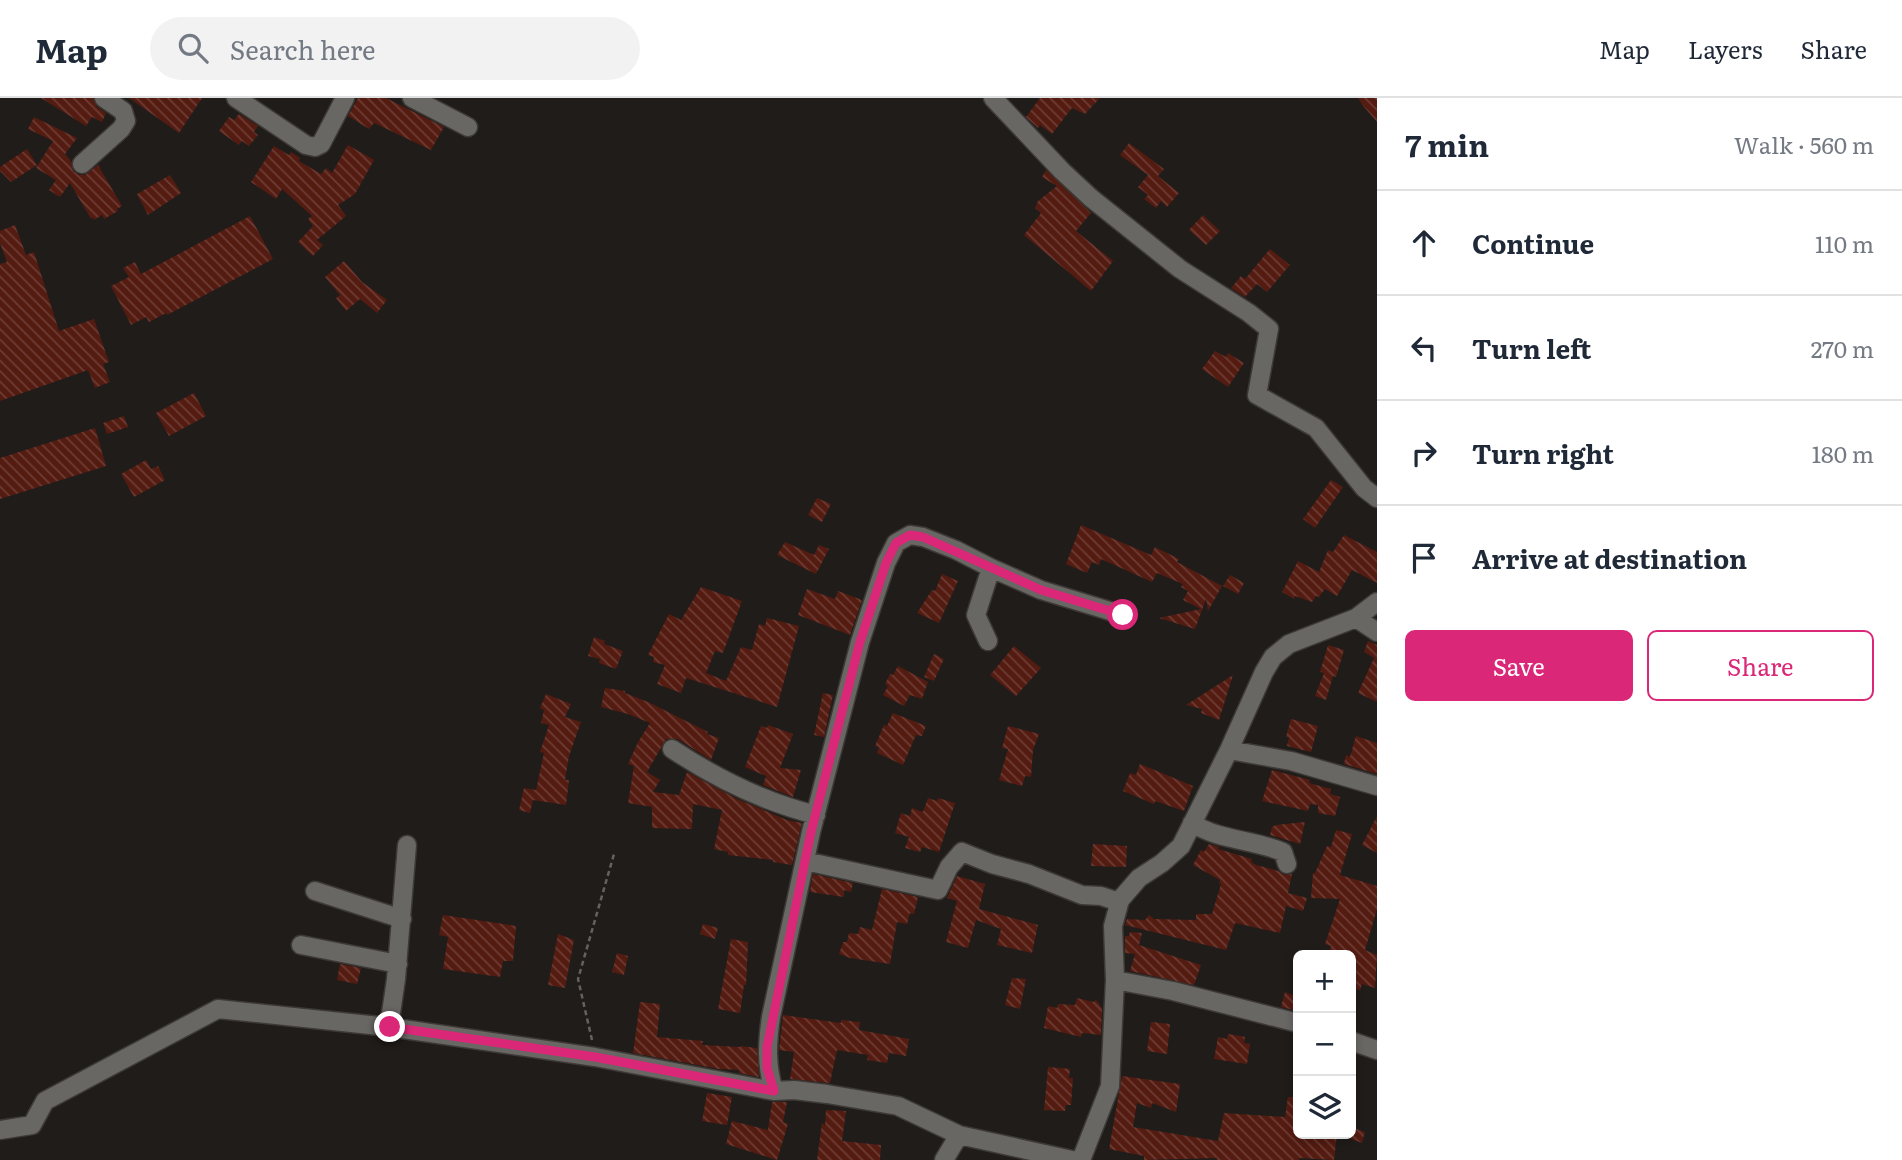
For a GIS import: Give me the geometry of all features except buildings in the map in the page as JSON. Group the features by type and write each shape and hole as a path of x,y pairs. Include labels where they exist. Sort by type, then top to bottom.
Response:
{"street":[{"path":"82,164 121,129 126,121 123,111 104,98"},
{"path":"236,98 306,145 315,147 321,144 345,98"},
{"path":"412,98 468,127"},
{"path":"993,98 1091,198 1180,269 1269,329 1257,395 1315,428 1364,488 1377,498"},
{"path":"774,1091 767,1068 767,1047 805,861 860,642 886,563 896,543 910,535 923,537 1041,590 1123,615"},
{"path":"988,641 976,615 991,568"},
{"path":"1081,1160 1110,1086 1115,980 1113,926 1119,902 1139,878 1181,846 1273,657 1289,643 1356,618 1377,602"},
{"path":"1356,618 1377,632"},
{"path":"672,750 760,798 816,815"},
{"path":"1229,750 1291,761 1377,786"},
{"path":"1192,823 1206,832 1222,837 1267,845 1283,852 1287,864"},
{"path":"390,1027 398,964 407,845"},
{"path":"805,861 938,890 949,867 962,852 1082,895 1101,896 1119,902"},
{"path":"316,891 402,919"},
{"path":"301,944 398,964"},
{"path":"1115,980 1173,991 1293,1022"},
{"path":"0,1130 32,1125 45,1101 218,1009 390,1027 595,1057 774,1091 794,1090 898,1106 959,1135 1072,1160"},
{"path":"1356,1043 1377,1050"},
{"path":"944,1160 959,1135"}],"path":[{"path":"595,1057 578,979 614,854"}],"route":[{"path":"390,1027 595,1057 774,1091 767,1068 771,1017 811,832 860,642 886,563 896,543 910,535 923,537 1041,590 1123,615"}]}
